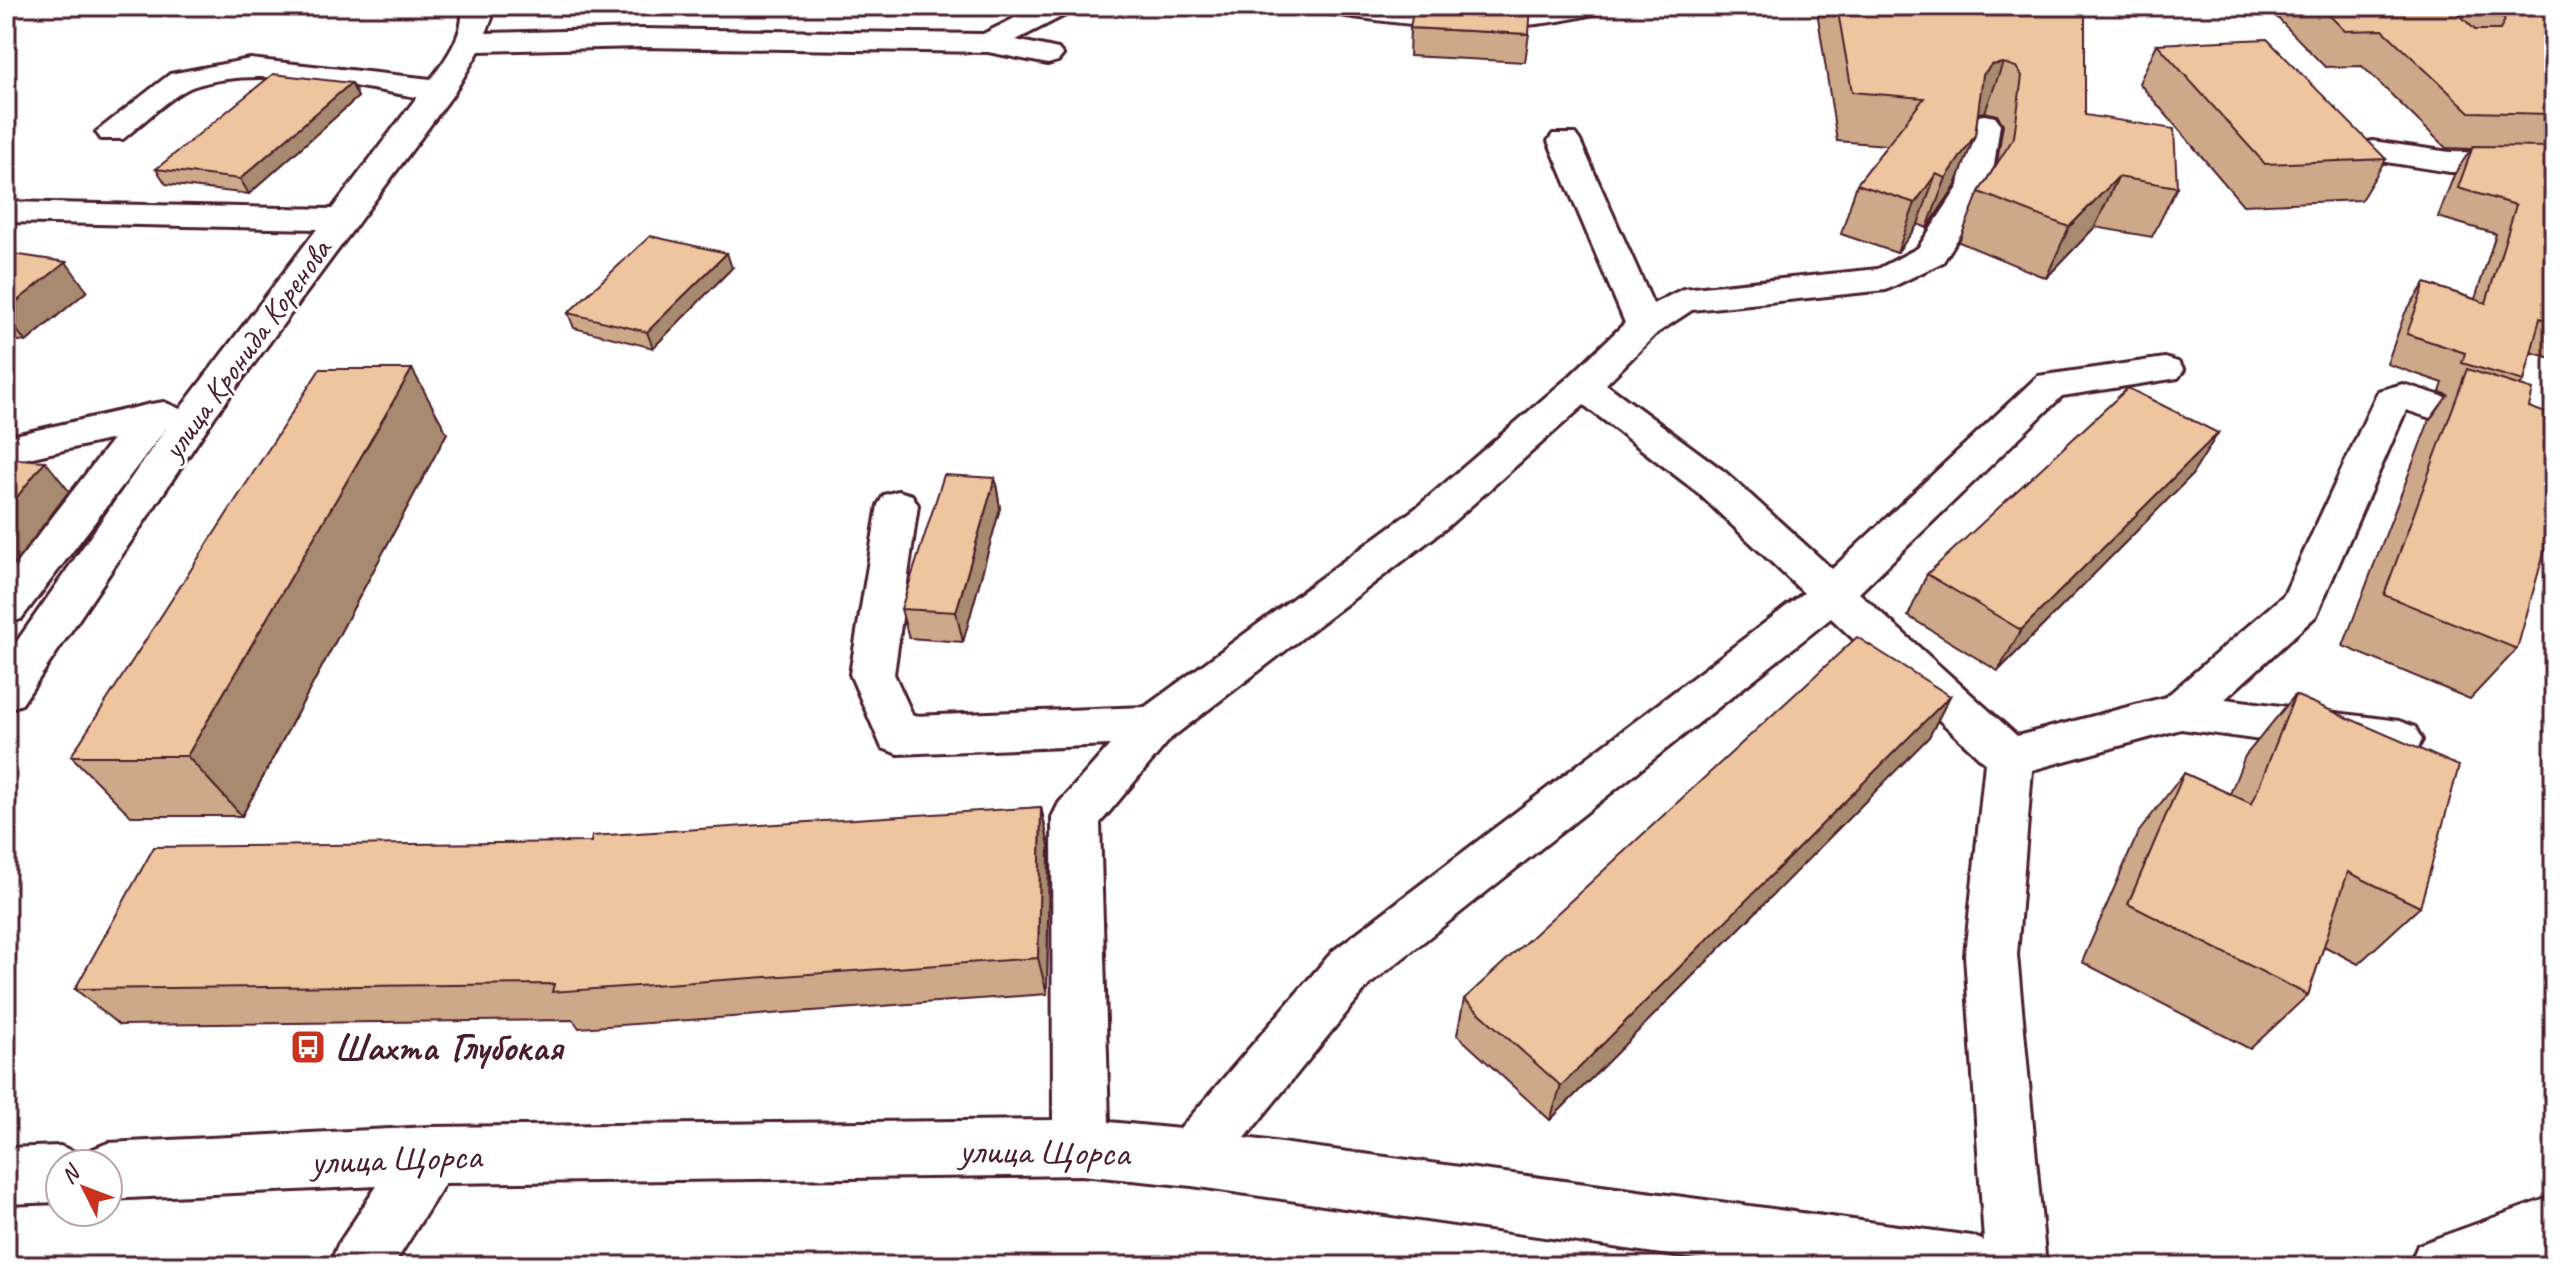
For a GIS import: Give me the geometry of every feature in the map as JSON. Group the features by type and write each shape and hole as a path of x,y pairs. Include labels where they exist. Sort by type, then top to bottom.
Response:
{"street":[{"name":"улица Кронида Коренова","path":"6,692 201,407 443,87 469,42 478,18 475,6"},
{"path":"988,43 1061,6"},
{"path":"1333,6 1388,14 1514,21 1539,21 1591,6"},
{"path":"469,42 535,28 988,43 1048,55"},
{"path":"112,132 181,80 250,68 359,78 421,89 443,87"},
{"path":"1081,1147 1053,818 1155,725 1431,518 1583,385 1644,325 1683,300 1886,279 1931,255 1975,186 1984,124"},
{"path":"1564,141 1644,325"},
{"path":"2372,151 2450,162 2554,164"},
{"path":"12,217 341,219"},
{"path":"1192,1158 1351,968 1831,595 2051,385 2165,370"},
{"path":"1583,385 1711,482 2009,757"},
{"path":"2181,711 2301,605 2391,400 2403,396 2526,436 2554,440"},
{"path":"6,450 201,407"},
{"path":"6,608 151,417"},
{"path":"898,505 872,674 898,735 1155,725"},
{"path":"2009,757 2181,711 2399,740"},
{"path":"2009,757 1991,955 2016,1266"},
{"name":"улица Щорса","path":"124,1170 430,1155 1081,1147 1192,1158 1884,1262 1972,1266"},
{"path":"359,1266 430,1155"},
{"path":"6,1176 44,1175"},
{"path":"2439,1266 2554,1225"}],"building":[{"path":"1414,6 1531,6 1529,34 1410,28"},
{"path":"1837,6 2085,6 2085,115 2174,129 2177,187 2118,177 2069,227 1979,192 2014,137 2022,76 2016,67 2003,63 1991,65 1983,75 1975,135 1946,178 1936,174 1915,203 1857,184 1924,98 1852,92"},
{"path":"2320,6 2451,6 2475,30 2500,30 2505,20 2490,6 2554,6 2554,114 2470,112 2383,30 2345,31"},
{"path":"2267,39 2386,159 2265,164 2157,44"},
{"path":"273,74 351,83 240,179 156,169"},
{"path":"2473,146 2554,147 2554,322 2540,318 2524,381 2462,363 2465,353 2407,334 2425,283 2486,303 2516,205 2458,188"},
{"path":"650,236 727,253 647,332 568,313"},
{"path":"6,253 66,262 6,310"},
{"path":"320,369 412,369 187,756 71,756"},
{"path":"2467,369 2533,390 2529,407 2554,416 2554,517 2517,649 2384,595"},
{"path":"2128,388 2218,433 2021,630 1927,574"},
{"path":"6,458 45,461 6,511"},
{"path":"944,475 995,478 956,612 901,609"},
{"path":"1857,637 1950,696 1561,1086 1464,999"},
{"path":"2295,695 2459,766 2420,907 2348,872 2308,995 2128,904 2184,773 2252,804"},
{"path":"1041,807 1038,958 552,992 554,984 75,989 154,847 591,842 592,836"}],"place":[{"name":"Шахта Глубокая","path":"308,1047"}]}
